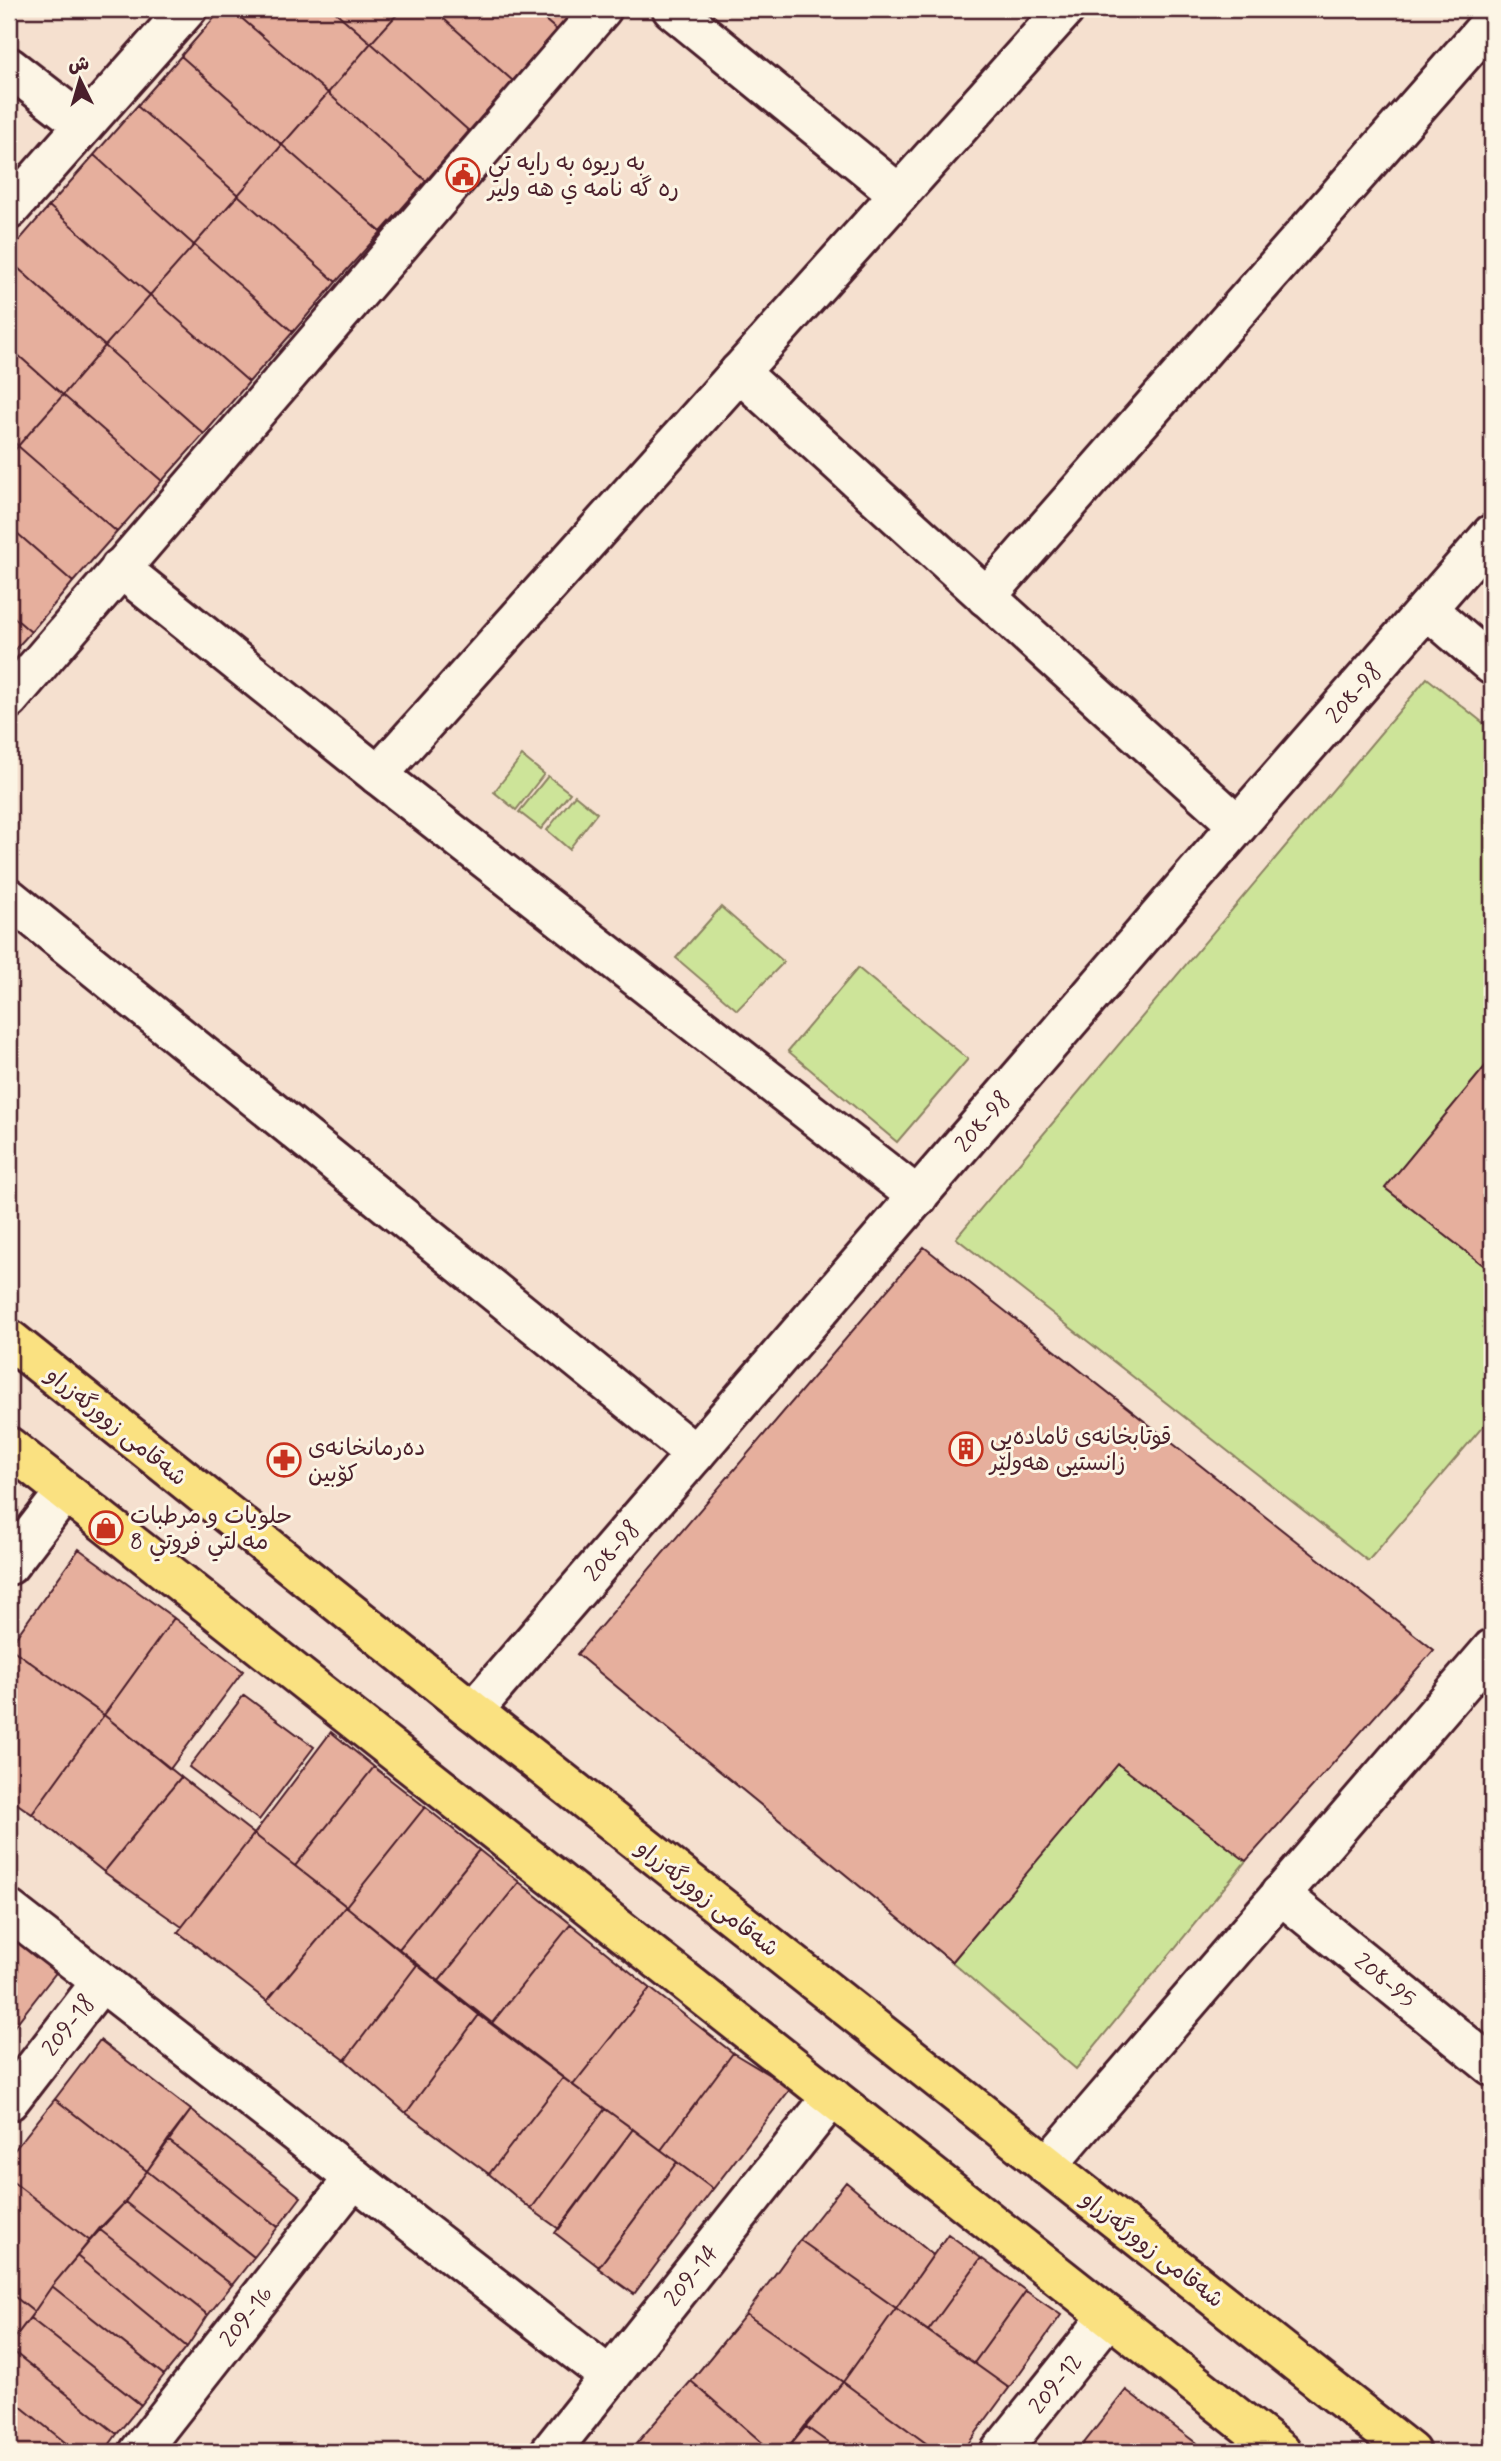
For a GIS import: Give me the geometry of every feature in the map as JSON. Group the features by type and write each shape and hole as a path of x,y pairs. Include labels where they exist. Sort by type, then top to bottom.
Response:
{"main road":[{"name":"شەقامی زوورگەزراو","path":"9,1339 473,1712 1410,2452"},
{"path":"9,1447 1282,2452"}],"street":[{"path":"9,210 187,9"},
{"path":"9,699 602,9"},
{"path":"672,9 899,194"},
{"path":"378,775 1065,9"},
{"path":"986,597 1492,21"},
{"path":"9,67 84,125"},
{"path":"739,372 1238,825"},
{"name":"208-98","path":"473,1712 1492,534"},
{"path":"120,568 378,775 918,1197"},
{"path":"1427,609 1492,665"},
{"path":"9,898 695,1454"},
{"path":"9,1565 65,1492"},
{"path":"1047,2166 1492,1649"},
{"name":"208-95","path":"1280,1894 1492,2066"},
{"path":"9,1910 610,2377"},
{"name":"209-18","path":"9,2101 101,1982"},
{"name":"209-14","path":"550,2452 832,2097"},
{"name":"209-16","path":"139,2452 354,2178"},
{"name":"209-12","path":"1000,2452 1109,2316"}],"green space":[{"path":"1427,678 1492,730 1492,1058 1385,1188 1492,1272 1492,1416 1368,1561 956,1238"},
{"path":"522,756 544,774 516,810 494,792"},
{"path":"548,776 570,793 541,829 519,812"},
{"path":"575,795 597,813 569,849 547,830"},
{"path":"721,907 784,962 737,1010 676,958"},
{"path":"858,968 968,1059 897,1142 788,1051"},
{"path":"1118,1764 1246,1861 1076,2069 952,1962"}],"building":[{"path":"222,9 231,9 328,93 282,145 181,56"},
{"path":"231,9 332,9 371,43 328,93"},
{"path":"332,9 402,9 371,43"},
{"path":"402,9 433,9 513,81 469,131 371,43"},
{"path":"433,9 532,9 557,30 513,81"},
{"path":"532,9 576,9 557,30"},
{"path":"371,43 469,131 426,181 328,93"},
{"path":"181,56 282,145 238,195 137,106"},
{"path":"328,93 426,181 381,232 282,145"},
{"path":"137,106 238,195 194,245 94,155"},
{"path":"282,145 381,232 336,282 238,195"},
{"path":"94,155 194,245 150,295 49,206"},
{"path":"238,195 336,282 293,332 194,245"},
{"path":"49,206 150,295 105,346 9,260 9,252"},
{"path":"194,245 293,332 249,382 150,295"},
{"path":"9,260 105,346 63,395 9,347"},
{"path":"150,295 249,382 204,434 105,346"},
{"path":"105,346 204,434 162,481 63,395"},
{"path":"9,347 63,395 18,446 9,437"},
{"path":"63,395 162,481 117,532 18,446"},
{"path":"9,437 18,446 9,457"},
{"path":"18,446 117,532 73,582 9,526 9,457"},
{"path":"9,526 73,582 31,632 9,613"},
{"path":"9,613 31,632 9,656"},
{"path":"1492,1058 1492,1272 1385,1188"},
{"name":"قوتابخانەی ئامادەیی زانستیی هەولێر","path":"924,1247 1434,1650 1246,1861 1118,1764 952,1962 577,1654"},
{"path":"79,1549 174,1618 104,1715 9,1647"},
{"path":"174,1618 243,1671 170,1769 104,1715"},
{"path":"9,1647 104,1715 32,1814 9,1798"},
{"path":"244,1695 314,1747 259,1820 189,1767"},
{"path":"104,1715 181,1777 104,1872 32,1814"},
{"path":"331,1732 374,1767 295,1866 254,1834"},
{"path":"374,1767 425,1807 346,1906 295,1866"},
{"path":"181,1777 254,1834 182,1927 104,1872"},
{"path":"425,1807 479,1850 399,1949 346,1906"},
{"path":"254,1834 346,1906 267,2001 178,1932"},
{"path":"479,1850 519,1882 439,1981 399,1949"},
{"path":"519,1882 571,1924 492,2023 439,1981"},
{"path":"346,1906 417,1965 345,2060 267,2001"},
{"path":"571,1924 650,1988 573,2085 492,2023"},
{"path":"9,1932 58,1970 9,2033"},
{"path":"417,1965 479,2015 406,2113 345,2060"},
{"path":"650,1988 733,2053 661,2150 573,2085"},
{"path":"479,2015 563,2078 489,2174 406,2113"},
{"path":"100,2040 191,2110 147,2171 55,2099"},
{"path":"733,2053 791,2088 713,2189 661,2150"},
{"path":"563,2078 605,2109 531,2209 489,2174"},
{"path":"55,2099 147,2171 125,2202 90,2241 9,2179 9,2157"},
{"path":"605,2109 633,2129 559,2229 531,2209"},
{"path":"191,2110 301,2197 278,2227 168,2140"},
{"path":"633,2129 677,2162 599,2267 555,2233"},
{"path":"168,2140 278,2227 254,2257 147,2171"},
{"path":"677,2162 713,2189 634,2294 598,2268"},
{"path":"147,2171 254,2257 232,2285 125,2202"},
{"path":"9,2179 90,2241 34,2312 9,2292"},
{"path":"846,2182 933,2255 896,2308 800,2240"},
{"path":"125,2202 232,2285 208,2315 99,2229"},
{"path":"99,2229 208,2315 187,2347 77,2256"},
{"path":"948,2234 981,2258 928,2331 896,2308"},
{"path":"800,2240 896,2308 843,2382 746,2314"},
{"path":"77,2256 187,2347 164,2375 52,2286"},
{"path":"981,2258 1026,2291 974,2363 928,2331"},
{"path":"52,2286 164,2375 141,2405 30,2318"},
{"path":"1026,2291 1061,2315 1009,2388 974,2363"},
{"path":"9,2292 34,2312 9,2345"},
{"path":"896,2308 1009,2388 962,2452 938,2452 843,2382"},
{"path":"746,2314 843,2382 785,2452 773,2452 691,2381"},
{"path":"30,2318 141,2405 117,2434 9,2348"},
{"path":"9,2348 117,2434 104,2452 77,2452 9,2397"},
{"path":"691,2381 773,2452 629,2452"},
{"path":"843,2382 938,2452 841,2452 805,2426"},
{"path":"1126,2390 1208,2452 1077,2452"},
{"path":"9,2397 77,2452 19,2452 9,2444"},
{"path":"805,2426 841,2452 785,2452"}],"place":[{"name":"به ريوه به رايه تي ره گه نامه ي هه ولير","path":"463,175"},
{"name":"قوتابخانەی ئامادەیی زانستیی هەولێر","path":"966,1449"},
{"name":"دەرمانخانەی کۆبین","path":"284,1460"},
{"name":"حلويات و مرطبات مه لتي فروتي 8","path":"106,1528"}]}
